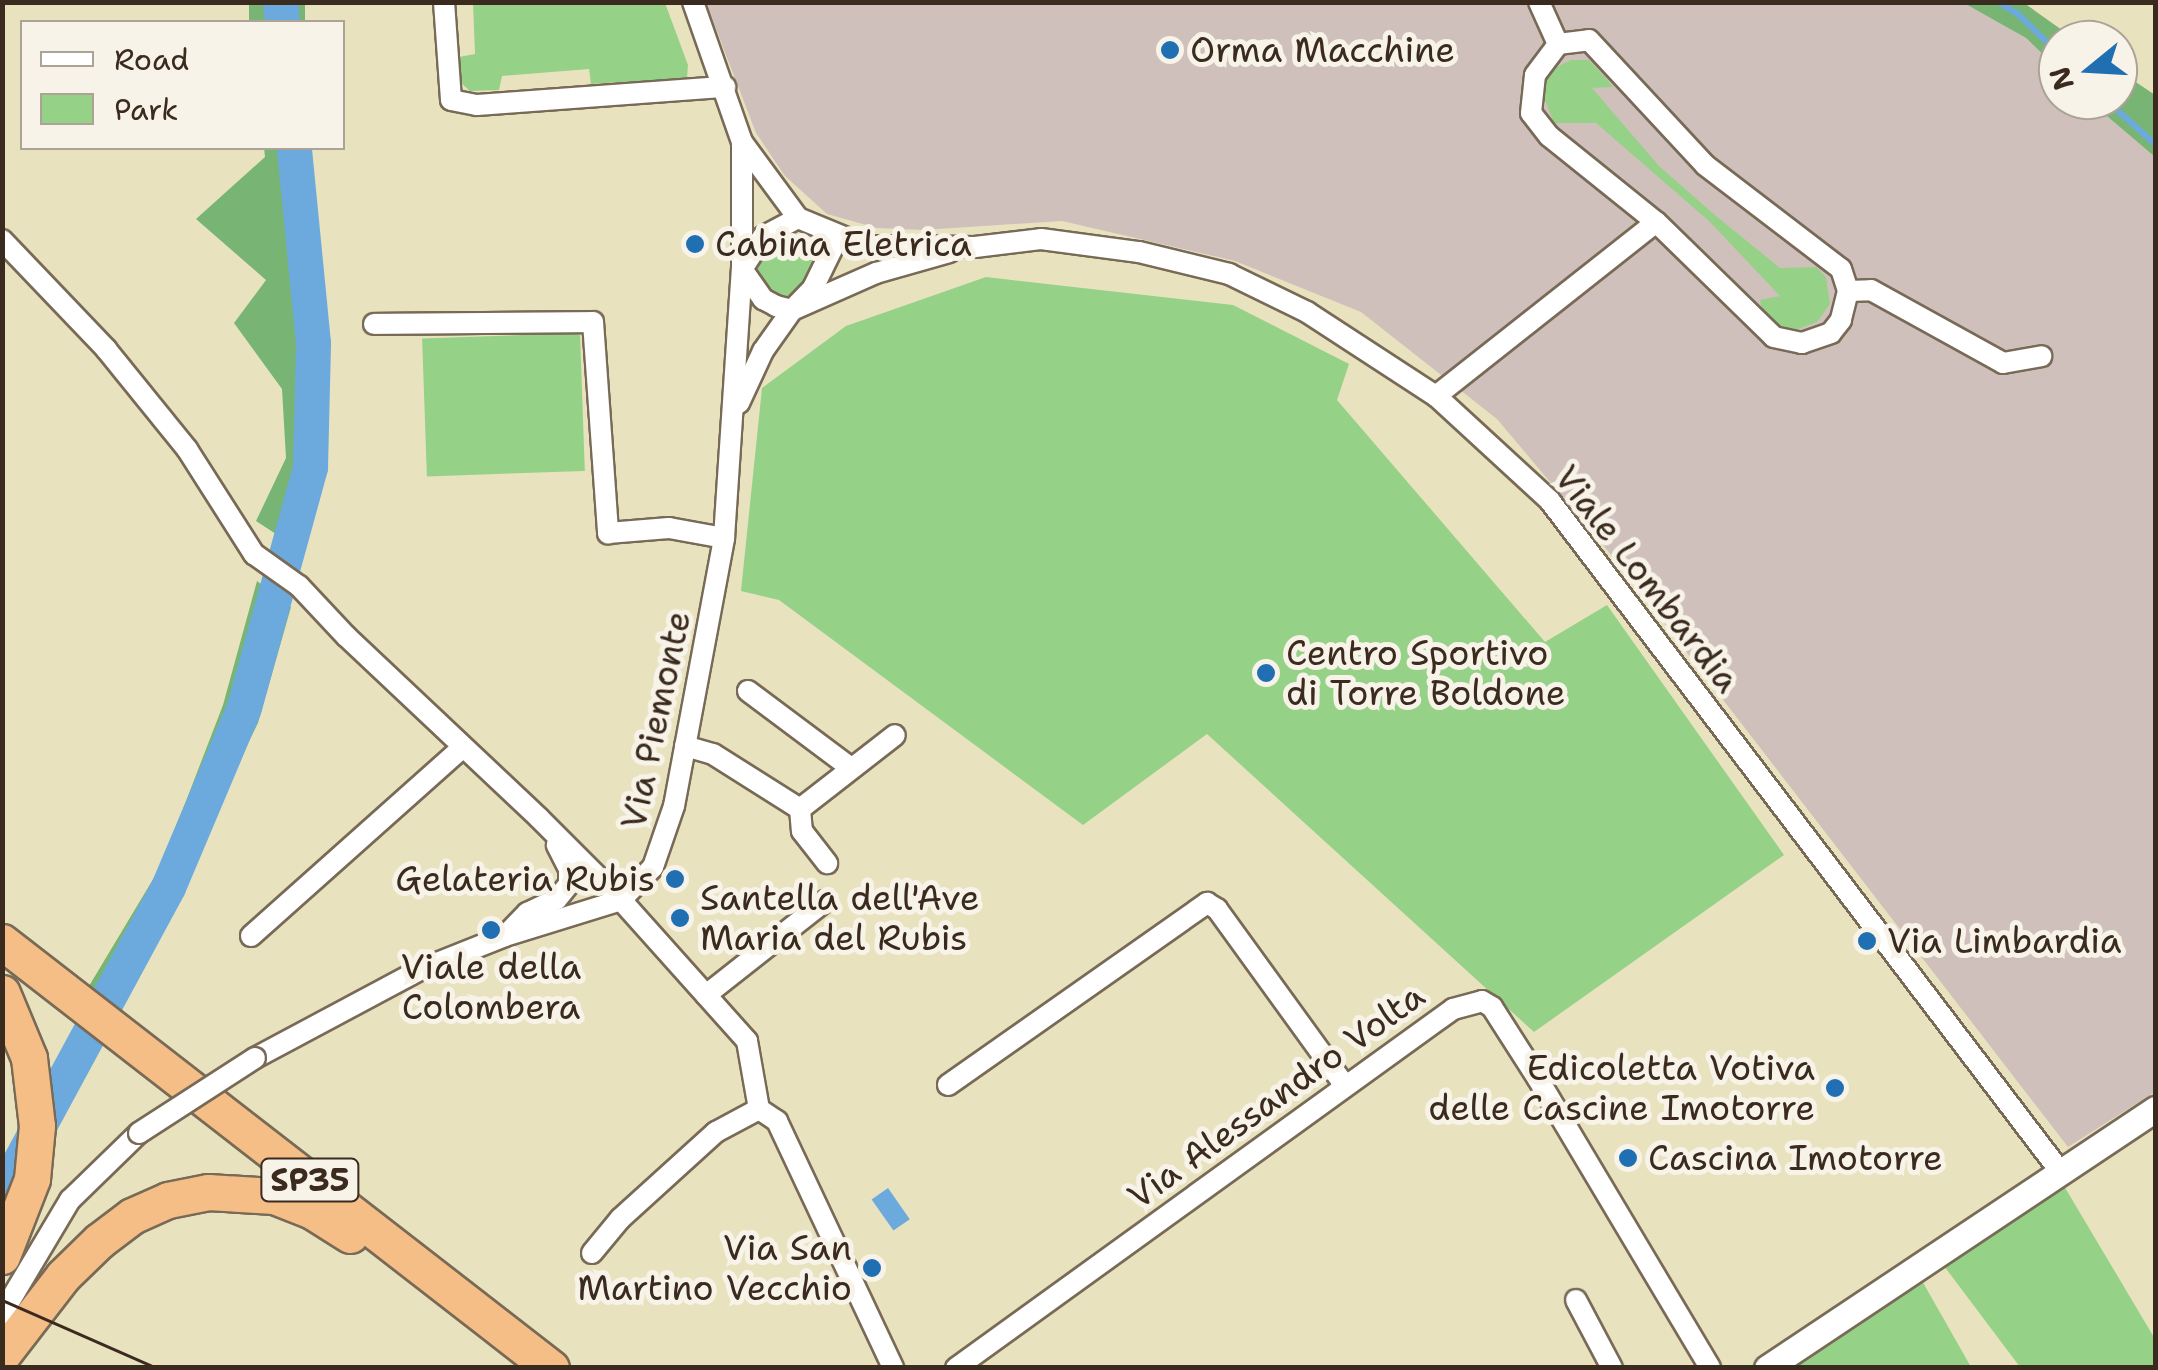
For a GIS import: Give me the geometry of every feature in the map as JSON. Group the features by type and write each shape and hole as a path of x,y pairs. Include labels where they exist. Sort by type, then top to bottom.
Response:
{"highway":[{"name":"SP35","path":"2,942 551,1368"},
{"path":"2,993 20,1029 34,1081 36,1154 25,1203 2,1256"},
{"path":"2,1355 63,1276 99,1240 132,1216 168,1200 208,1192 274,1196 312,1212 447,1308 507,1333"}],"street":[{"path":"444,2 452,100 478,105 725,87"},
{"path":"1540,2 1558,44"},
{"name":"Viale Lombardia","path":"701,7 742,142 798,218 866,246 975,246 1041,239 1139,252 1229,274 1308,312 1436,396 1550,500 2059,1170"},
{"path":"1589,40 1704,165 1841,270 1848,291 1841,320 1831,333 1802,342 1774,337 1656,222 1550,136 1531,114 1535,76 1558,44 1589,40"},
{"name":"Via Piemonte","path":"620,900 639,885 663,846 724,538 742,269 742,142"},
{"path":"798,218 764,236 742,269 762,299 792,310 876,273 975,246"},
{"path":"1436,396 1656,222"},
{"name":"Via Piemonte","path":"734,414 762,351 814,288 838,237"},
{"path":"2,240 50,286 153,406 187,450 254,554 299,586 539,818 620,900 747,1040 759,1109 776,1121 893,1368"},
{"path":"1848,291 1871,290 2003,362 2041,356"},
{"path":"374,324 593,322 608,533 670,528 724,538"},
{"path":"748,691 852,768"},
{"path":"800,808 894,735"},
{"path":"685,746 713,754 800,808"},
{"path":"250,936 463,747"},
{"path":"800,808 802,831 828,863"},
{"path":"505,936 527,913 558,899 569,884 563,854 539,818"},
{"path":"2,1314 70,1200 139,1133 255,1058 422,969 505,936 620,900"},
{"path":"706,995 825,901"},
{"path":"948,1085 1197,906 1207,903 1217,909 1342,1088"},
{"name":"Via Alessandro Volta","path":"956,1368 1453,1009 1482,1000 1492,1008 1710,1368"},
{"path":"1768,1368 2156,1108"},
{"path":"592,1253 620,1219 716,1132 759,1109"},
{"path":"1576,1300 1612,1368"}],"shaded area":[{"path":"1964,2 2026,38 2038,50 2038,120 2112,120 2155,157 2155,1092 2068,1147 1613,557 1497,419 1361,312 1235,261 1062,221 923,230 877,228 827,214 785,176 756,133 706,3"}],"green space":[{"path":"249,3 305,3 305,20 249,20"},
{"path":"473,3 665,3 688,65 687,78 591,84 589,69 502,76 499,90 470,91 462,84 459,57 475,54"},
{"path":"1964,3 2024,3 2048,20 2038,20 2038,50 2026,38"},
{"path":"1571,60 1589,60 1605,77 1613,87 1592,88 1659,166 1716,216 1780,268 1816,267 1826,277 1830,304 1817,322 1793,331 1763,312 1760,300 1780,296 1709,221 1596,123 1554,123 1543,95 1545,81 1555,68"},
{"path":"2138,84 2155,95 2155,157 2112,120 2138,120"},
{"path":"264,150 311,150 319,440 299,549 256,521 286,458 282,389 234,323 266,280 196,219 265,157"},
{"path":"789,232 816,241 821,255 790,301 772,296 755,267 767,246"},
{"name":"Centro Sportivo di Torre Boldone","path":"986,277 1233,305 1349,364 1337,400 1545,642 1607,605 1784,855 1534,1032 1207,734 1083,825 779,600 741,591 762,388 846,326"},
{"path":"580,333 585,471 427,476 422,339"},
{"path":"257,581 291,607 258,723 118,1006 89,986 161,866 223,705"},
{"path":"2064,1186 2155,1339 2155,1367 2020,1367 1944,1266"},
{"path":"1921,1279 1971,1367 1787,1368"}],"water":[{"path":"888,1188 910,1219 893,1231 872,1199"}],"waterway":[{"path":"280,2 282,20"},
{"path":"1998,2 2038,34"},
{"path":"2128,120 2156,145"},
{"path":"2,1194 168,887 244,707 310,467 313,343 294,150"}],"tram line":[{"path":"2,1300 157,1368"}],"place":[{"name":"Orma Macchine","path":"1170,50"},
{"name":"Cabina Eletrica","path":"695,244"},
{"name":"Centro Sportivo di Torre Boldone","path":"1266,673"},
{"name":"Gelateria Rubis","path":"675,879"},
{"name":"Santella dell'Ave Maria del Rubis","path":"680,918"},
{"name":"Viale della Colombera","path":"491,930"},
{"name":"Via Limbardia","path":"1867,941"},
{"name":"Edicoletta Votiva delle Cascine Imotorre","path":"1835,1088"},
{"name":"Cascina Imotorre","path":"1628,1158"},
{"name":"Via San Martino Vecchio","path":"872,1268"}]}
